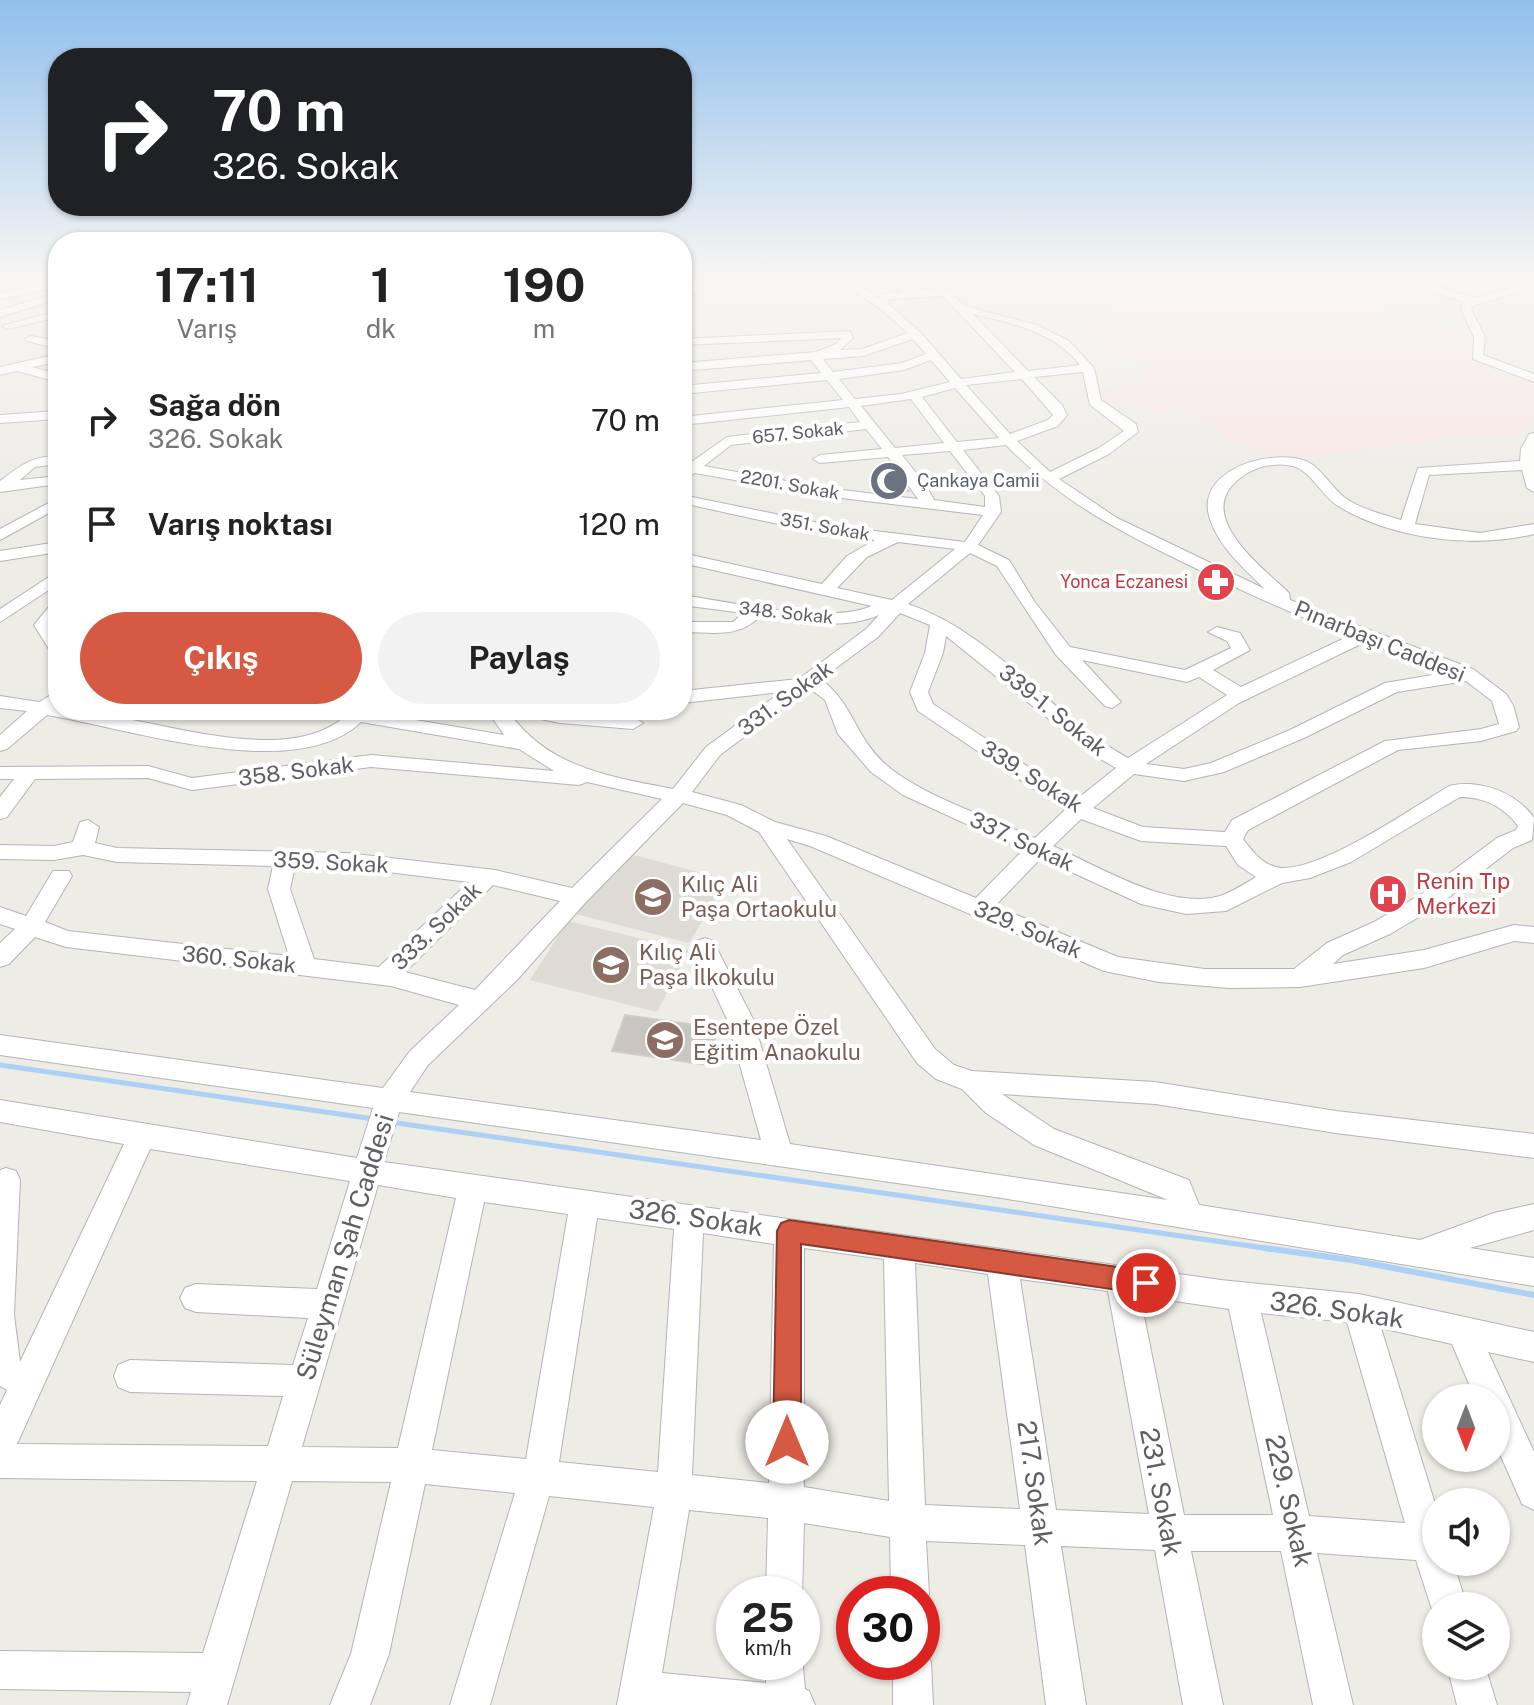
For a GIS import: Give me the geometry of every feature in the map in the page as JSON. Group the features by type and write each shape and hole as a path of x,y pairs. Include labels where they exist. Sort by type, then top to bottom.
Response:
{"street":[{"path":"815,357 821,355"},
{"path":"692,367 836,355"},
{"path":"800,433 813,474 891,452 1009,440 1053,423 1060,415 1008,355"},
{"path":"1049,478 1082,464 1129,436 1131,427 1095,402 1088,368 1080,355"},
{"path":"1478,355 1481,360 1534,378"},
{"path":"692,389 904,366 932,356"},
{"name":"Pınarbaşı Caddesi","path":"932,356 1009,440 1080,502 1131,531 1290,604 1364,636 1469,674 1498,696 1506,711 1509,727 1488,736 1415,739 1392,745 1240,825 1232,839"},
{"path":"815,357 926,496 928,504"},
{"path":"0,371 48,360"},
{"path":"17,367 48,375"},
{"path":"692,420 915,396 956,383 1088,368"},
{"path":"915,396 992,496 993,512"},
{"path":"3,420 48,416"},
{"name":"657. Sokak","path":"692,433 727,441 869,425"},
{"path":"1534,437 1526,446 1534,488"},
{"path":"692,465 727,441"},
{"path":"2,487 30,463 48,460"},
{"path":"1290,604 1240,556 1218,522 1216,508 1219,493 1229,478 1267,460 1303,465 1309,468 1328,493 1347,505 1407,524 1477,538 1508,536 1534,529"},
{"path":"1407,524 1423,471 1528,465"},
{"name":"2201. Sokak","path":"692,470 813,474 928,504 993,512"},
{"path":"2,487 48,481"},
{"name":"351. Sokak","path":"692,501 836,531 970,546"},
{"path":"0,535 48,508"},
{"name":"331. Sokak","path":"678,796 713,751 872,633 892,605 970,546 993,512"},
{"path":"41,513 48,514"},
{"path":"825,592 848,563 875,544 896,539"},
{"path":"970,546 994,555 1003,563 1016,588 1062,651 1112,702"},
{"path":"0,574 6,555 48,549"},
{"name":"339-1. Sokak","path":"692,560 892,605 939,623 989,659 1099,750 1128,766 1184,775 1217,768 1297,734 1392,687 1469,674"},
{"path":"0,617 48,583"},
{"name":"348. Sokak","path":"692,601 841,619 865,615 892,605"},
{"path":"692,627 741,625 757,610"},
{"name":"339. Sokak","path":"939,623 934,653 919,692 925,707 1037,783 1079,807 1139,833 1183,840 1232,839"},
{"path":"1062,651 1187,676 1241,650 1234,637 1217,632"},
{"path":"980,909 1034,848 1128,766 1192,722 1364,636"},
{"path":"1201,671 1242,696"},
{"path":"692,696 806,682"},
{"name":"337. Sokak","path":"806,682 832,697 842,714 848,734 878,768 910,790 1149,898 1186,906 1226,903 1278,875"},
{"path":"0,702 48,701"},
{"path":"0,745 48,704"},
{"path":"128,720 214,741 274,746 311,742 335,733 351,720"},
{"path":"380,720 525,744"},
{"path":"502,720 525,744 569,770 596,780"},
{"path":"596,720 633,723"},
{"name":"358. Sokak","path":"0,773 148,772 164,774 177,784 192,784 388,761 596,780"},
{"path":"0,812 29,773"},
{"name":"329. Sokak","path":"596,780 735,810 767,827 818,841 1113,965 1159,975 1238,980 1300,978"},
{"path":"1232,839 1241,856 1257,868 1278,875 1297,875 1327,867 1456,791 1474,789 1522,813 1529,826 1524,835 1505,843 1431,899 1382,928 1335,949 1300,978"},
{"name":"Süleyman Şah Caddesi","path":"212,1689 365,1171 389,1100 419,1058 480,1001 577,897 678,796"},
{"path":"767,827 926,1056 945,1072 971,1082 1155,1093 1336,1122 1534,1146"},
{"name":"359. Sokak","path":"0,852 54,853 86,837 117,855 347,860 488,877 577,897"},
{"path":"285,859 279,889 304,966"},
{"path":"0,958 30,928 61,876"},
{"name":"333. Sokak","path":"385,976 488,877"},
{"name":"360. Sokak","path":"0,915 66,939 385,976 480,1001"},
{"path":"1300,978 1356,972 1424,959 1514,933 1534,935"},
{"path":"705,947 740,1019 779,1154"},
{"path":"0,1045 779,1154 1534,1272"},
{"path":"971,1082 993,1104 1052,1144 1179,1189 1188,1216"},
{"name":"326. Sokak","path":"0,1111 141,1137 473,1187 1242,1296 1359,1309 1534,1347"},
{"path":"0,1442 141,1137"},
{"path":"0,1312 6,1180"},
{"path":"350,1705 370,1654 409,1465 473,1187"},
{"path":"470,1705 544,1455 585,1202"},
{"path":"689,1217 674,1493 638,1697 795,1705"},
{"path":"1418,1254 1494,1226 1534,1217"},
{"path":"785,1576 789,1231"},
{"path":"899,1246 910,1576"},
{"name":"217. Sokak","path":"1002,1262 1066,1705"},
{"name":"231. Sokak","path":"1121,1279 1203,1705"},
{"name":"229. Sokak","path":"1242,1296 1333,1705"},
{"path":"196,1298 327,1304"},
{"path":"1359,1309 1422,1520"},
{"path":"0,1318 3,1370 27,1383"},
{"path":"1463,1332 1486,1384"},
{"path":"130,1376 305,1381"},
{"path":"1510,1438 1534,1492"},
{"path":"0,1461 409,1465 537,1475 674,1493 786,1502 908,1522 1168,1533 1296,1533 1422,1542"},
{"path":"0,1670 212,1689"},
{"path":"785,1680 785,1705"},
{"path":"912,1680 913,1705"},
{"path":"1470,1680 1477,1705"}],"shaded area":[{"path":"1125,355 1467,355 1534,382 1534,423 1514,436 1458,436 1326,455 1286,457 1233,443 1218,428 1176,409 1159,412 1113,405 1095,392 1142,380 1137,364"},
{"name":"Kılıç Ali Paşa Ortaokulu","path":"627,853 727,880 689,943 576,914"},
{"name":"Renin Tıp Merkezi","path":"1382,880 1411,898 1395,908 1366,889"},
{"name":"Kılıç Ali Paşa İlkokulu","path":"568,921 689,950 657,1012 530,980"}],"building":[{"name":"Çankaya Camii","path":"897,475 909,491 883,492 874,477"},
{"name":"Esentepe Özel Eğitim Anaokulu","path":"625,1015 718,1028 707,1065 612,1051"}],"waterway":[{"path":"0,1065 374,1119"},
{"path":"390,1122 1267,1248"},
{"path":"1267,1248 1351,1260 1534,1295"},
{"path":"1267,1248 1278,1250"}],"place":[{"name":"Çankaya Camii","path":"889,481"},
{"name":"Yonca Eczanesi","path":"1216,582"},
{"name":"Renin Tıp Merkezi","path":"1388,894"},
{"name":"Kılıç Ali Paşa Ortaokulu","path":"653,897"},
{"name":"Kılıç Ali Paşa İlkokulu","path":"611,965"},
{"name":"Esentepe Özel Eğitim Anaokulu","path":"665,1040"}],"route":[{"path":"787,1442 789,1231 1146,1283"}]}
